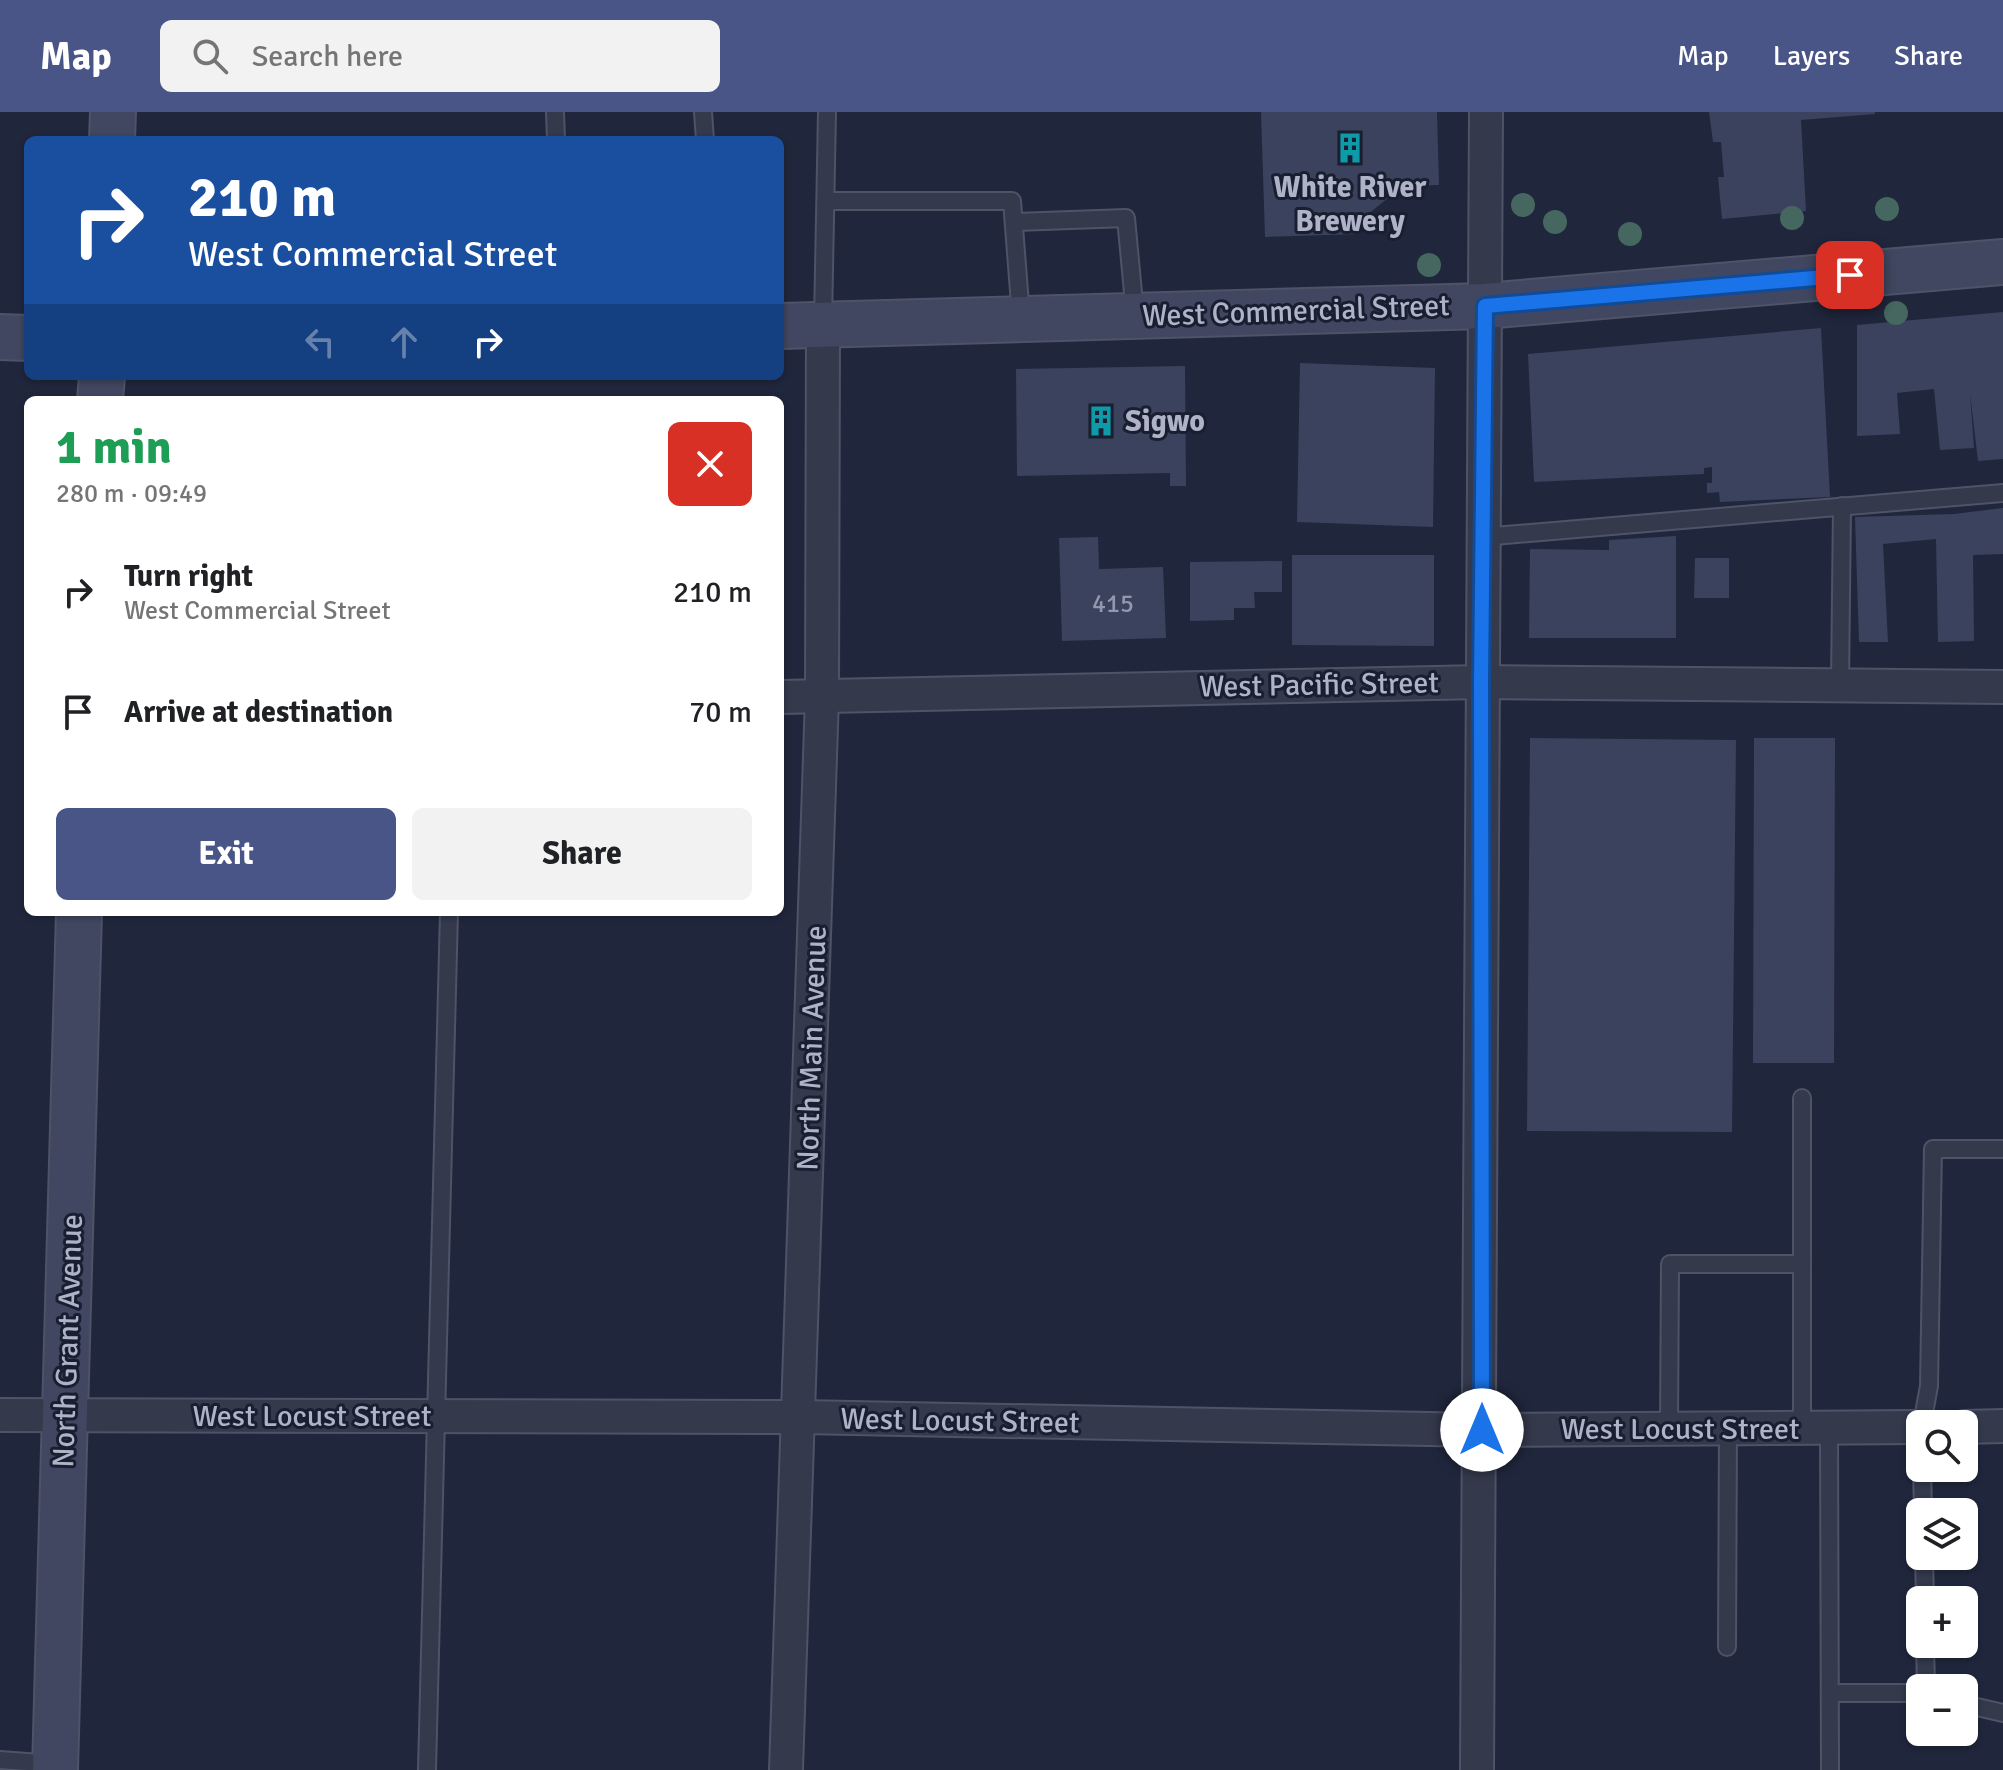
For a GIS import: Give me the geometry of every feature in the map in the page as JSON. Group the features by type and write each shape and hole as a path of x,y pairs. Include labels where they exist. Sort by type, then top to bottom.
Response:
{"street":[{"path":"112,136 113,112"},
{"path":"1477,1770 1482,1430 1481,682 1486,112"},
{"name":"West Commercial Street","path":"784,326 1485,306 2003,262"},
{"name":"North Main Avenue","path":"786,1770 801,1417 822,697 823,325"},
{"path":"0,337 24,338"},
{"name":"West Pacific Street","path":"784,697 1481,682 2003,687"},
{"name":"North Grant Avenue","path":"55,1767 79,916"},
{"name":"West Locust Street","path":"0,1415 801,1417 1482,1430 1906,1425"},
{"path":"1978,1427 2003,1426"}],"lane":[{"path":"555,112 556,136"},
{"path":"703,112 705,136"},
{"path":"823,325 827,112"},
{"path":"826,201 1012,201 1021,319"},
{"path":"1014,222 1126,218 1136,316"},
{"path":"1482,537 2003,493"},
{"path":"1840,685 1842,506"},
{"path":"427,1770 449,916"},
{"path":"1802,1098 1801,1264 1816,1428 1830,1693 1830,1770"},
{"path":"1924,1410 1929,1386 1933,1149 2003,1149"},
{"path":"1669,1429 1670,1264 1801,1264"},
{"path":"1727,1647 1728,1428"},
{"path":"1830,1693 1906,1693"},
{"path":"1978,1707 2003,1713"},
{"path":"0,1760 55,1767"}],"building":[{"name":"White River Brewery","path":"1261,112 1437,112 1439,185 1403,186 1367,215 1358,234 1265,237"},
{"path":"1709,112 1875,114 1801,120 1806,211 1722,219 1718,177 1724,177 1721,142 1713,142"},
{"path":"2003,312 2003,459 1978,461 1970,393 1974,448 1940,450 1934,389 1897,393 1900,434 1857,436 1857,325"},
{"path":"1821,328 1830,497 1720,502 1719,492 1707,493 1707,483 1712,483 1712,467 1704,468 1704,474 1534,482 1528,354"},
{"path":"1300,363 1435,368 1433,527 1297,522"},
{"name":"Sigwo","path":"1185,366 1186,486 1170,486 1170,473 1017,476 1016,369"},
{"path":"2003,508 2003,554 1973,555 1974,641 1938,642 1936,539 1883,544 1888,642 1859,642 1855,517 1954,514"},
{"path":"1676,536 1676,638 1529,638 1530,549 1609,550 1609,540"},
{"path":"1098,537 1099,569 1163,567 1166,638 1062,641 1059,538"},
{"path":"1292,555 1434,555 1434,646 1292,645"},
{"path":"1695,558 1729,558 1729,598 1694,598"},
{"path":"1282,561 1282,592 1254,592 1255,608 1234,608 1234,620 1190,621 1190,562"},
{"path":"1530,738 1736,740 1732,1132 1527,1131"},
{"path":"1754,738 1835,738 1834,1063 1753,1063"}],"place":[{"name":"White River Brewery","path":"1350,148"},
{"name":"Sigwo","path":"1101,421"}],"route":[{"path":"1482,1430 1481,682 1485,306 1850,275"}]}
